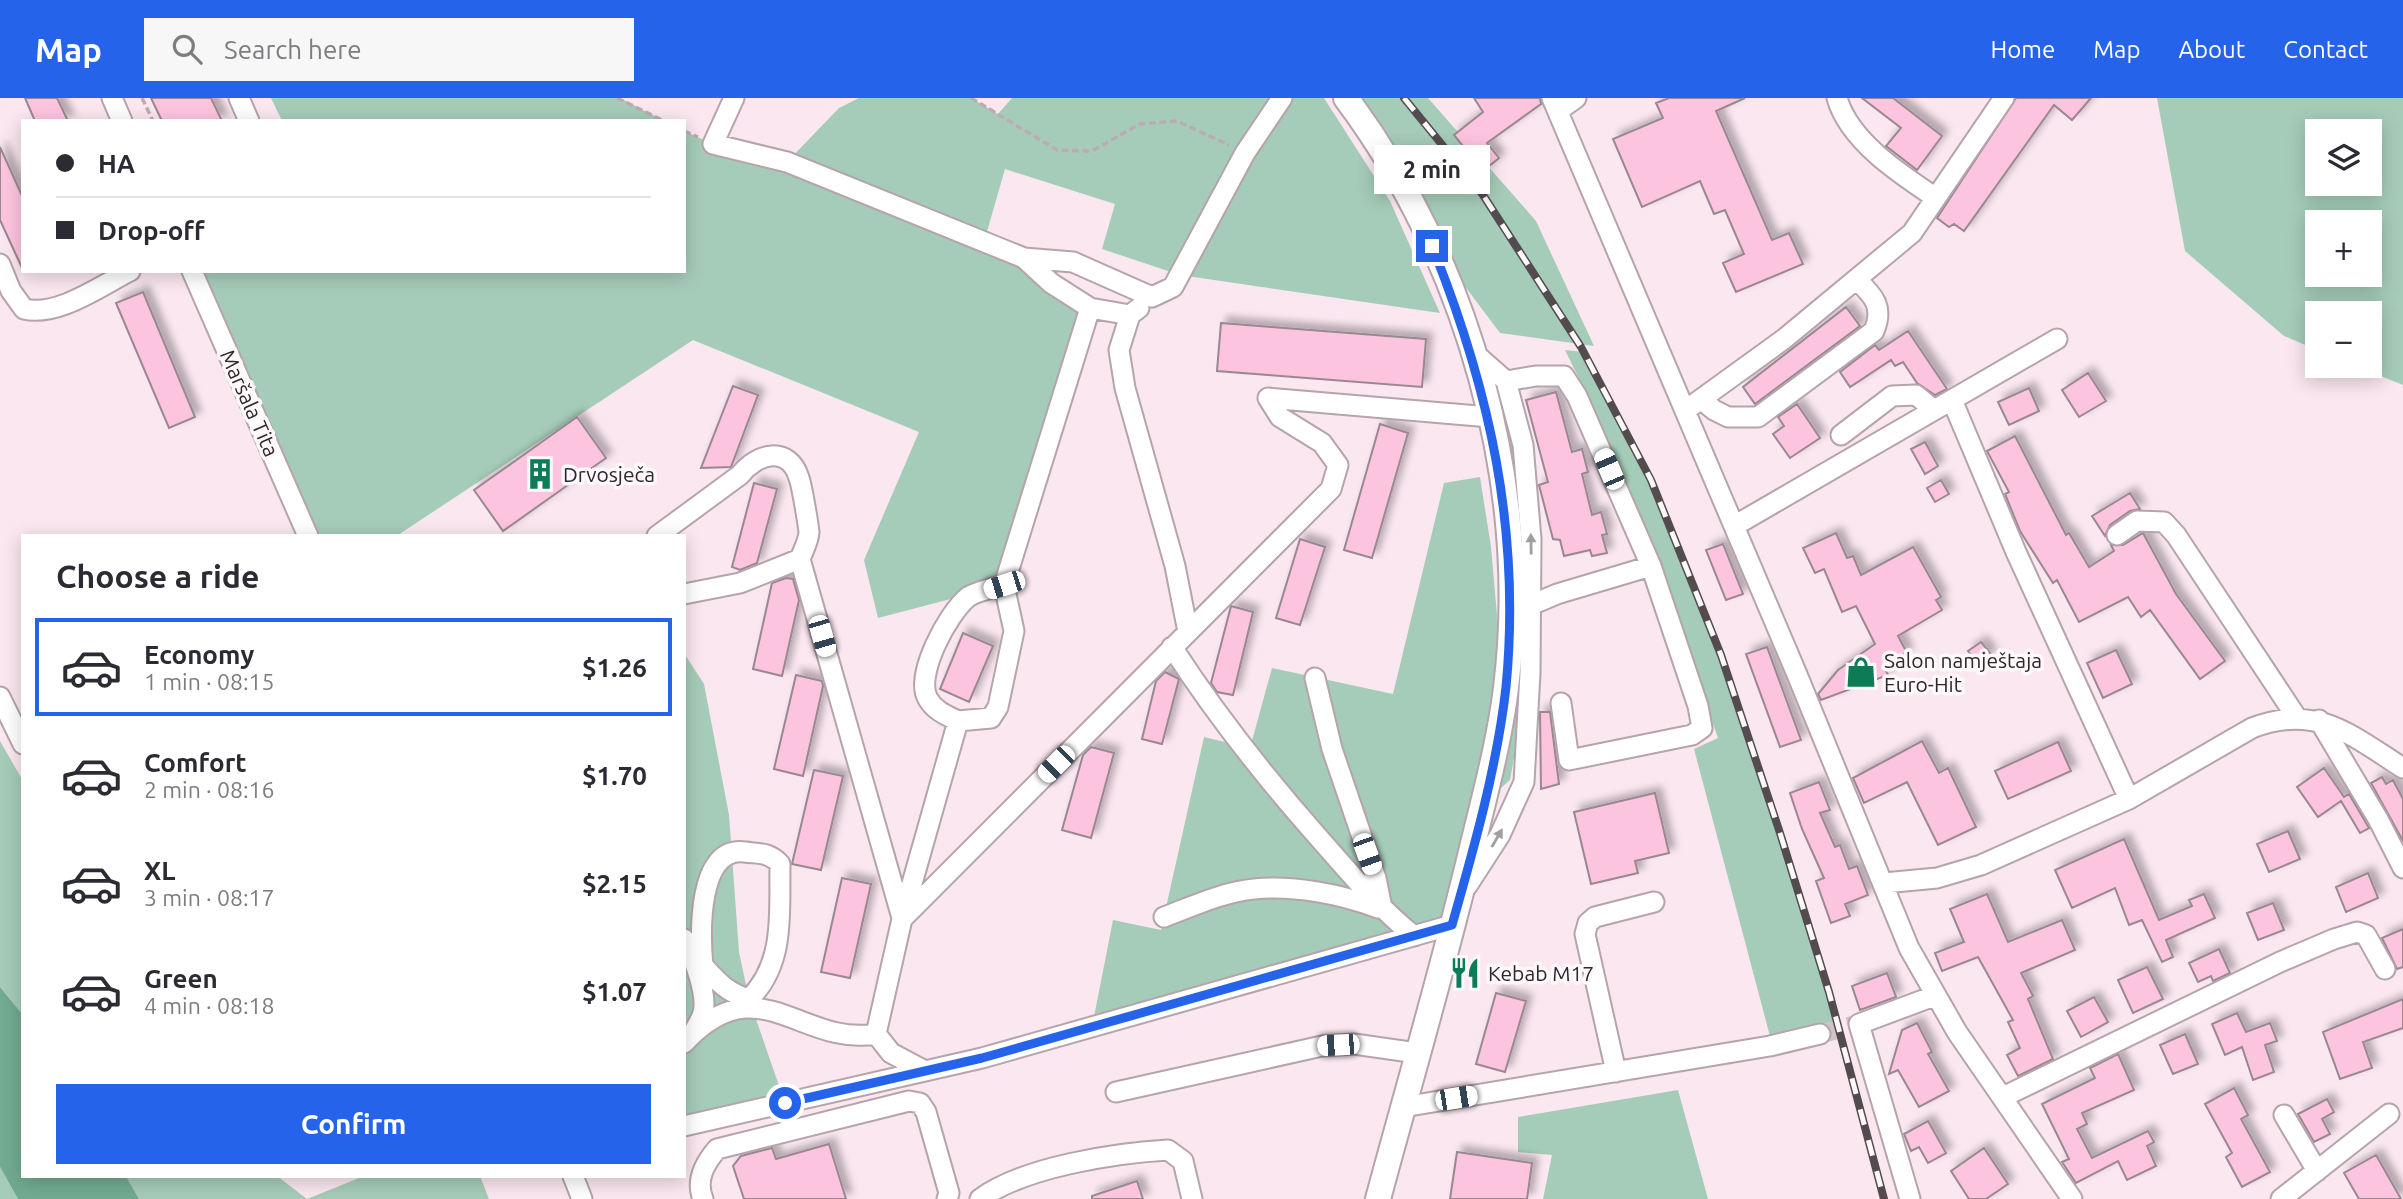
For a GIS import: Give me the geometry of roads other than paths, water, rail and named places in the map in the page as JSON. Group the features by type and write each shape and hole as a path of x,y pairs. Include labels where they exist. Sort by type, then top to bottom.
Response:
{"main road":[{"path":"1346,98 1372,135 1415,208 1453,297 1470,349 1490,417 1507,530 1510,629 1505,690 1494,750 1461,896 1378,1199"}],"street":[{"path":"112,98 121,119"},
{"path":"239,98 248,119"},
{"path":"734,98 713,144 787,162 1024,258 1073,262 1152,297"},
{"path":"1188,632 1175,566 1125,388 1119,350 1130,315 1152,297 1173,287 1245,153 1282,98"},
{"path":"1576,98 1555,104 1694,405 1734,526 1909,948 1934,996 2072,1199"},
{"path":"1838,98 1846,121 1886,160 1936,198"},
{"path":"1694,405 1857,280 1912,233 2004,98"},
{"path":"1024,258 1051,284 1090,308 1130,315"},
{"path":"0,264 11,291 24,309 35,312 51,309 126,273"},
{"name":"Maršala Tita","path":"193,273 307,534"},
{"path":"1694,405 1728,417 1758,417 1874,331 1879,309 1875,297 1857,280"},
{"path":"1004,585 969,596 951,615 928,664 923,686 927,699 937,711 958,721 991,718 998,707 1014,631 1004,585 1090,308"},
{"path":"1734,526 2057,339"},
{"path":"1461,896 1500,835 1524,782 1531,605 1531,539 1523,445 1506,381 1470,349"},
{"path":"1506,381 1536,376 1564,376 1577,396 1651,566 1698,706 1702,728 1692,734 1569,760 1561,703"},
{"path":"1841,435 1892,396 1916,394 1934,410"},
{"path":"902,919 1331,489 1338,465 1322,443 1280,417 1268,398 1490,417"},
{"path":"1952,400 2016,552 2129,799"},
{"path":"660,534 740,475 750,462 766,454 785,459 799,476 809,535 800,559 902,919"},
{"path":"2117,535 2137,521 2164,522 2176,535 2297,718"},
{"path":"686,594 740,583 800,559"},
{"path":"1531,605 1557,594 1651,566"},
{"path":"1531,585 1541,591 1557,594"},
{"path":"1172,648 1209,705 1270,784 1382,909 1414,936"},
{"path":"1315,678 1332,749 1376,878 1382,909"},
{"path":"0,697 17,717 21,735"},
{"path":"1884,883 1937,878 1981,865 2129,799 2252,728 2273,720 2319,720 2342,729 2403,768"},
{"path":"2319,720 2378,819 2403,869"},
{"path":"876,1034 902,919 958,721"},
{"path":"738,851 772,856 780,864 776,951 767,976 750,1003 731,1009 688,1038 704,1012 694,954 714,864 726,854 738,851"},
{"path":"1164,917 1210,900 1253,889 1331,895 1382,909"},
{"path":"1616,1072 1585,934 1588,923 1595,917 1654,902"},
{"path":"686,1126 994,1055 1452,925"},
{"path":"2003,1097 2280,962 2334,939 2357,932 2366,935 2385,969"},
{"path":"694,954 715,981 750,1003 852,1038 876,1034"},
{"path":"1910,1199 1859,1024 1934,996"},
{"path":"876,1034 891,1053 925,1071"},
{"path":"1403,1107 1770,1046 1820,1034"},
{"path":"1116,1092 1322,1046 1378,1046 1417,1053"},
{"path":"703,1199 699,1191 704,1164 717,1149 909,1101 920,1103 926,1112 949,1193 947,1199"},
{"path":"2281,1199 2389,1114"},
{"path":"2284,1115 2317,1171"},
{"path":"980,1199 999,1185 1055,1169 1122,1152 1168,1150 1183,1161 1192,1199"},
{"path":"575,1178 582,1199"}],"tunnel":[{"path":"1820,1034 1859,1024"}],"railway":[{"path":"1404,98 1483,195 1581,347 1651,480 1721,655 1780,833 1829,992 1884,1199"}],"place":[{"name":"Drvosječa","path":"540,474"},
{"name":"Salon namještaja Euro-Hit","path":"1861,672"},
{"name":"Kebab M17","path":"1465,973"}]}
